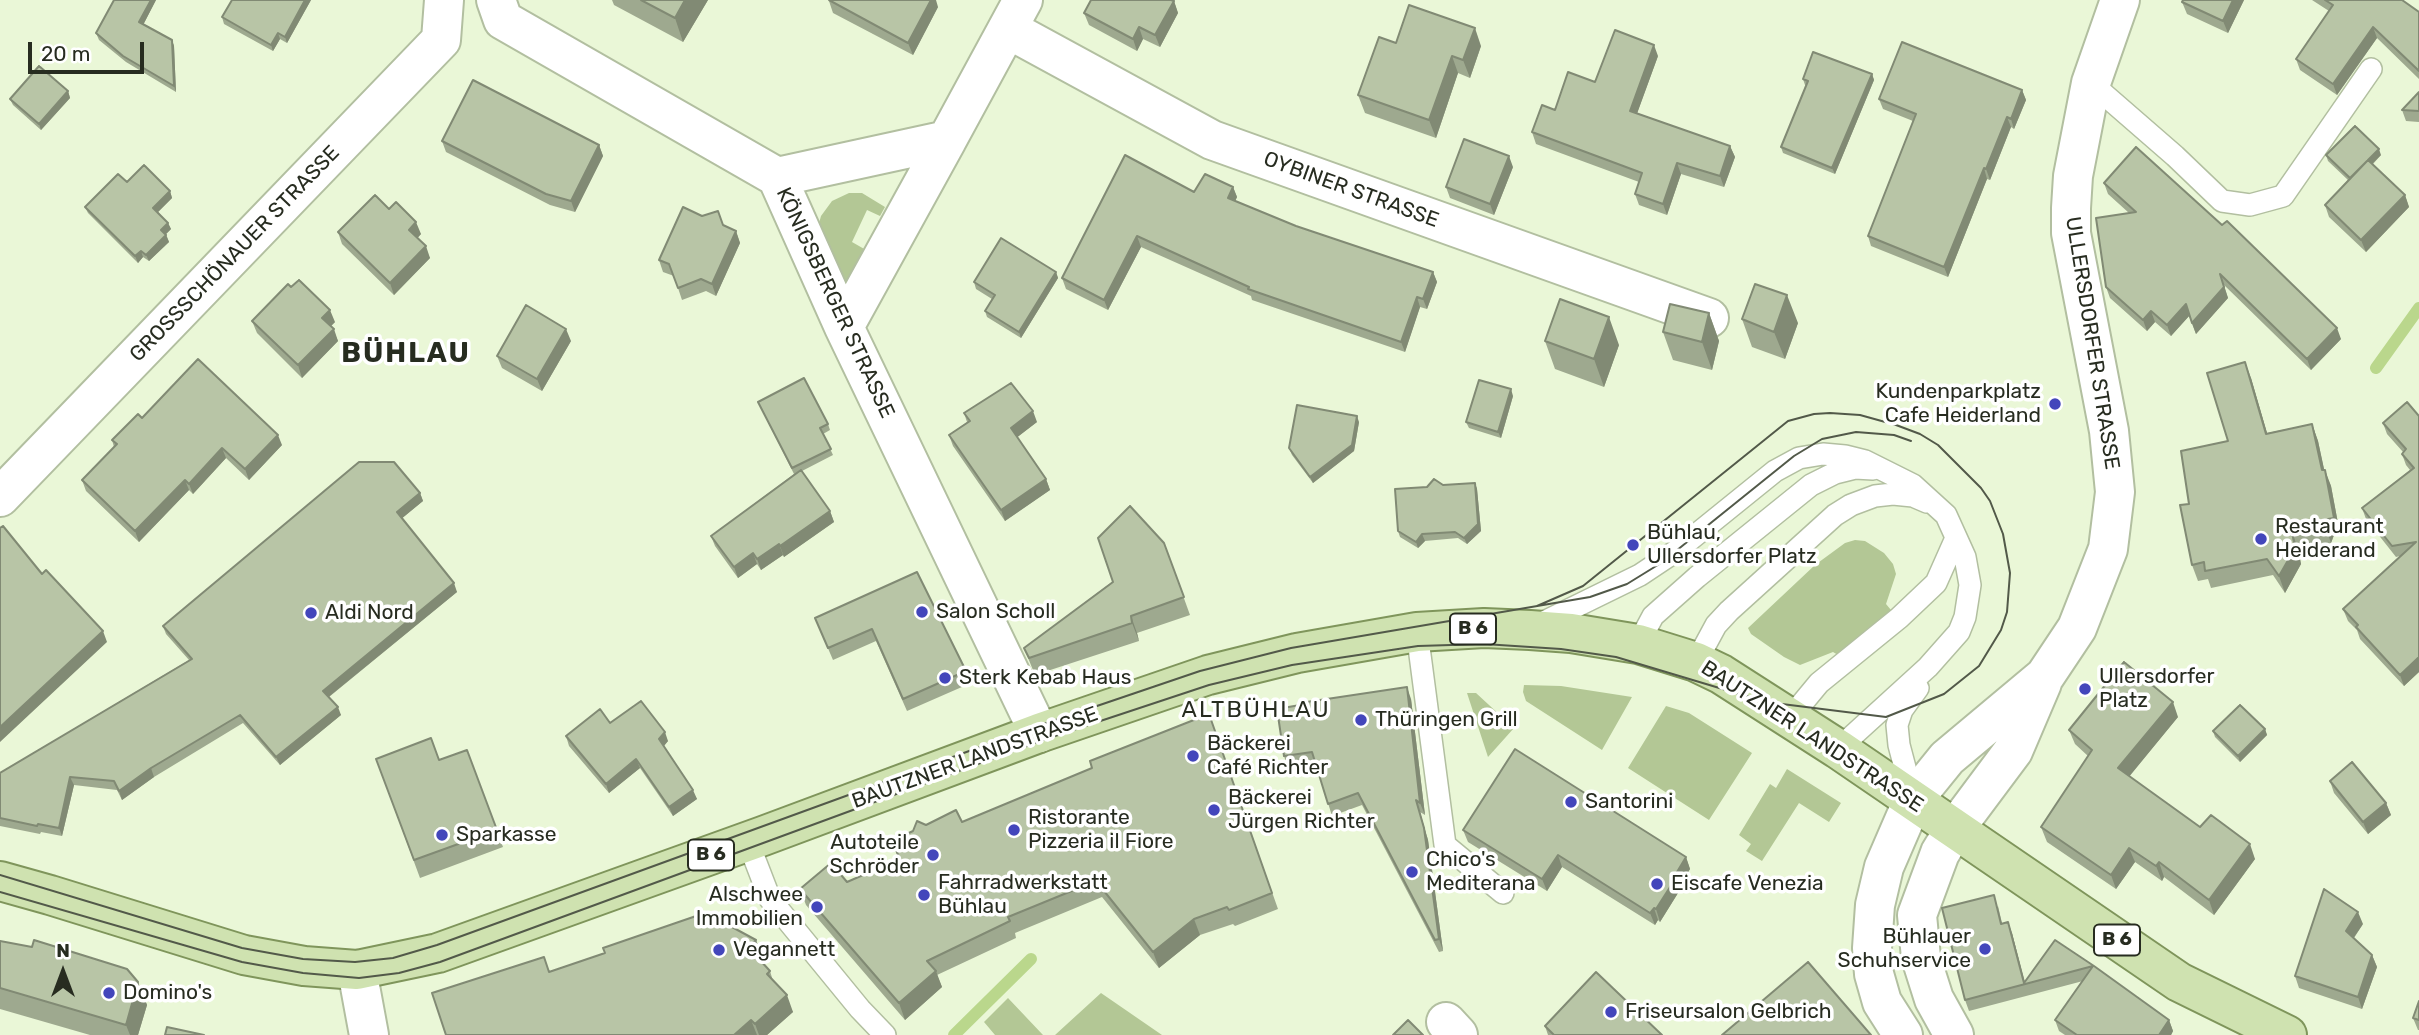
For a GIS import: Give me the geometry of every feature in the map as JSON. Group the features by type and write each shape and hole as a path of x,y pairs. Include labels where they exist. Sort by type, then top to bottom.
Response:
{"main road":[{"name":"BAUTZNER LANDSTRASSE","path":"0,881 244,955 304,966 357,970 438,953 748,842 1039,733 1208,675 1297,653 1416,632 1484,628 1530,630 1571,633 1638,644 1696,662 1721,674 1838,749 2179,982 2287,1035"}],"street":[{"name":"GROSSSCHÖNAUER STRASSE","path":"0,496 441,40 444,0"},
{"name":"KÖNIGSBERGER STRASSE","path":"496,0 503,20 777,177 844,327 1039,733"},
{"name":"ULLERSDORFER STRASSE","path":"2045,676 2077,628 2108,549 2114,511 2115,492 2109,431 2071,233 2073,176 2091,83 2120,0"},
{"name":"OYBINER STRASSE","path":"844,327 1016,14 1212,140 1709,318"},
{"path":"777,177 947,140"},
{"path":"1903,1035 1882,1002 1874,974 1872,948 1875,905 1884,867 1913,800 1947,758 2045,676"},
{"path":"1954,1035 1934,999 1921,958 1917,915 1940,853 2013,751 2045,676"},
{"path":"357,970 369,1035"}],"lane":[{"path":"2091,83 2222,201 2250,205 2283,196 2371,69"},
{"path":"1530,630 1640,575 1676,551 1775,471 1799,458 1823,454 1865,461 1913,485 1946,516 1965,557 1970,585 1965,617 1959,632 1928,667 1838,749"},
{"path":"1638,644 1653,616 1811,485 1835,473 1855,468 1889,472"},
{"path":"1696,662 1716,625 1835,516 1851,505 1875,496 1893,494 1913,496 1932,504"},
{"path":"1790,718 1819,683 1899,618 1936,583 1956,538"},
{"path":"1416,632 1445,845 1503,892"},
{"path":"1913,800 1899,745 1898,725 1902,710 1919,686 1928,667"},
{"path":"748,842 770,899 860,1009 885,1035"}],"green space":[{"path":"849,193 862,193 885,207 880,216 867,210 852,242 866,250 848,281 843,280 818,227 821,216 832,201"},
{"path":"1865,541 1884,553 1893,564 1896,574 1886,604 1891,610 1866,635 1838,655 1833,652 1800,665 1751,634 1748,628 1815,565 1845,543"},
{"path":"1524,685 1561,686 1632,697 1602,750 1526,701"},
{"path":"1467,693 1476,693 1514,728 1488,757"},
{"path":"1666,706 1689,713 1752,753 1709,820 1628,768"},
{"path":"1787,769 1841,803 1829,822 1799,803 1762,861 1746,851 1751,844 1739,835 1770,784 1776,788"},
{"path":"1101,993 1162,1035 1055,1035"},
{"path":"1008,998 1043,1035 995,1035 984,1022"}],"building":[{"path":"114,0 151,0 139,22 172,40 174,86 123,56 96,33"},
{"path":"232,0 305,0 285,37 278,33 271,45 222,17"},
{"path":"641,0 685,0 675,18"},
{"path":"829,0 931,0 908,43"},
{"path":"1091,0 1174,1 1155,35 1139,27 1133,39 1084,13"},
{"path":"2233,0 2223,21 2182,2"},
{"path":"2325,0 2402,0 2419,12 2419,71 2373,27 2333,84 2296,59 2333,5"},
{"path":"1409,5 1475,28 1463,60 1452,56 1429,120 1358,95 1379,37 1396,43"},
{"path":"1615,30 1654,45 1630,111 1730,146 1720,176 1677,163 1663,204 1635,194 1642,173 1532,132 1542,105 1555,110 1568,72 1595,82"},
{"path":"1902,42 2022,90 2011,119 2007,117 1986,169 1984,168 1944,267 1868,236 1916,114 1879,99"},
{"path":"1813,52 1872,74 1832,168 1781,147 1808,81 1803,79"},
{"path":"39,66 68,91 39,124 10,99"},
{"path":"473,80 599,145 571,201 546,194 442,141"},
{"path":"2419,92 2419,111 2402,110"},
{"path":"2355,126 2379,149 2350,178 2326,155"},
{"path":"1464,139 1509,156 1490,204 1446,187"},
{"path":"2136,147 2222,225 2227,221 2337,328 2307,359 2220,274 2224,287 2192,323 2186,304 2167,325 2151,311 2143,320 2106,287 2096,218 2136,212 2104,183"},
{"path":"1125,155 1194,192 1205,174 1233,187 1228,198 1296,226 1433,272 1423,299 1417,297 1401,342 1248,289 1249,287 1137,236 1104,300 1062,278"},
{"path":"2368,160 2405,195 2361,240 2325,205"},
{"path":"144,165 170,191 153,208 168,223 161,230 166,235 146,255 141,251 135,256 85,207 118,174 127,182"},
{"path":"375,195 389,209 396,202 416,222 409,230 426,246 390,283 338,232"},
{"path":"683,207 702,216 718,211 723,225 736,231 712,284 701,279 678,288 669,264 659,260"},
{"path":"1001,238 1056,272 1019,332 985,311 995,295 974,282"},
{"path":"299,280 330,310 322,318 334,329 298,365 252,321 288,284 291,287"},
{"path":"1755,284 1787,295 1774,332 1742,319"},
{"path":"1560,299 1609,317 1594,359 1545,341"},
{"path":"1670,304 1709,313 1702,342 1663,332"},
{"path":"526,305 566,329 537,379 497,356"},
{"path":"198,359 278,435 245,469 222,448 189,484 185,480 135,531 82,480 117,444 112,440 138,414 142,418"},
{"path":"2245,362 2266,434 2312,424 2322,470 2325,470 2334,518 2328,519 2325,526 2292,532 2295,548 2279,576 2267,559 2205,571 2204,562 2192,565 2180,505 2189,504 2181,451 2228,441 2207,373"},
{"path":"804,378 828,424 820,428 831,449 792,468 758,402"},
{"path":"1479,380 1511,389 1498,432 1466,422"},
{"path":"1011,383 1033,411 1011,428 1046,479 1001,510 949,435 970,421 964,413"},
{"path":"2407,402 2419,416 2419,657 2400,675 2343,609 2416,542 2392,546 2362,508 2414,468 2402,454 2406,449 2383,423"},
{"path":"1297,405 1357,416 1352,445 1310,477 1289,448"},
{"name":"Aldi Nord","path":"359,462 394,462 420,493 397,512 454,583 323,691 338,707 276,757 240,715 151,768 119,791 114,781 70,777 59,828 0,818 0,773 192,659 163,626"},
{"path":"801,470 830,511 780,546 779,544 757,559 753,553 734,567 711,536"},
{"path":"1434,479 1443,485 1475,483 1478,524 1464,538 1455,532 1422,534 1416,542 1398,531 1395,489 1427,487"},
{"path":"1130,506 1164,543 1184,597 1131,616 1132,623 1029,658 1024,648 1113,582 1098,538"},
{"path":"3,526 42,574 46,570 103,631 0,727 0,528"},
{"path":"917,572 966,671 903,699 872,629 828,648 815,618"},
{"path":"2124,662 2173,702 2118,768 2200,827 2211,815 2250,844 2209,900 2159,862 2156,866 2129,848 2111,875 2041,827 2092,750 2069,730"},
{"path":"1407,687 1420,803 1416,800 1424,828 1439,939 1435,940 1358,793 1328,804 1312,752 1284,756 1277,709"},
{"path":"641,701 665,732 659,739 693,790 669,807 636,759 606,784 566,736 600,709 610,723"},
{"path":"2240,705 2265,729 2238,756 2213,731"},
{"path":"1209,714 1272,893 1229,910 1227,907 1194,919 1153,952 1096,881 1008,917 1010,921 927,961 936,971 899,1003 800,889 831,863 847,882 900,859 892,841 913,831 917,821 926,825 956,810 962,822 1092,768 1090,761"},
{"path":"431,738 439,760 467,750 497,830 414,860 376,759"},
{"path":"1515,749 1686,857 1656,909 1650,913 1558,855 1542,879 1463,830"},
{"path":"2352,762 2386,803 2363,822 2330,781"},
{"path":"2324,889 2358,912 2346,931 2372,955 2358,997 2295,976"},
{"path":"1994,895 2001,924 2008,922 2024,983 2055,940 2094,966 2169,1020 2159,1035 2077,1035 2055,1020 2093,966 1965,1000 1942,908"},
{"path":"699,915 719,920 756,940 748,947 770,971 767,974 787,995 755,1024 751,1020 734,1035 446,1035 432,993 544,957 549,972 605,953 603,948"},
{"path":"34,940 127,969 138,982 126,1025 0,988 0,941 32,947"},
{"path":"1808,962 1871,1035 1722,1035"},
{"path":"1596,972 1662,1035 1554,1035 1545,1026"},
{"path":"2419,1001 2419,1020 2413,1018"},
{"path":"1408,1020 1423,1035 1393,1035"},
{"path":"167,1027 204,1035 165,1035"}],"waterway":[{"path":"2376,368 2419,308"},
{"path":"954,1035 1031,959"}],"tram line":[{"path":"0,892 242,962 303,973 359,978 399,973 440,962 1043,740 1209,685 1292,665 1418,646 1484,644 1561,649 1616,657 1766,702 1886,717 1944,694 1979,666 2001,630 2007,612 2010,573 2003,534 1990,501 1981,488 1938,445 1920,434 1860,415 1814,414 1788,421 1583,586 1537,606"},
{"path":"0,875 242,948 303,959 355,962 393,958 437,945 1035,727 1200,671 1291,648 1590,597 1627,584 1661,563 1794,456 1822,439 1856,432 1894,435 1911,441"}],"place":[{"name":"Kundenparkplatz Cafe Heiderland","path":"2055,404"},
{"name":"Restaurant Heiderand","path":"2261,539"},
{"name":"Bühlau, Ullersdorfer Platz","path":"1633,545"},
{"name":"Salon Scholl","path":"922,612"},
{"name":"Aldi Nord","path":"311,613"},
{"name":"Sterk Kebab Haus","path":"945,678"},
{"name":"Ullersdorfer Platz","path":"2085,689"},
{"name":"Thüringen Grill","path":"1361,720"},
{"name":"Bäckerei Café Richter","path":"1193,756"},
{"name":"Santorini","path":"1571,802"},
{"name":"Bäckerei Jürgen Richter","path":"1214,810"},
{"name":"Ristorante Pizzeria il Fiore","path":"1014,830"},
{"name":"Sparkasse","path":"442,835"},
{"name":"Autoteile Schröder","path":"933,855"},
{"name":"Chico's Mediterana","path":"1412,872"},
{"name":"Eiscafe Venezia","path":"1657,884"},
{"name":"Fahrradwerkstatt Bühlau","path":"924,895"},
{"name":"Alschwee Immobilien","path":"817,907"},
{"name":"Bühlauer Schuhservice","path":"1985,949"},
{"name":"Vegannett","path":"719,950"},
{"name":"Domino's","path":"109,993"},
{"name":"Friseursalon Gelbrich","path":"1611,1012"}],"district":[{"name":"BÜHLAU","path":"406,354"},
{"name":"ALTBÜHLAU","path":"1256,710"}]}
